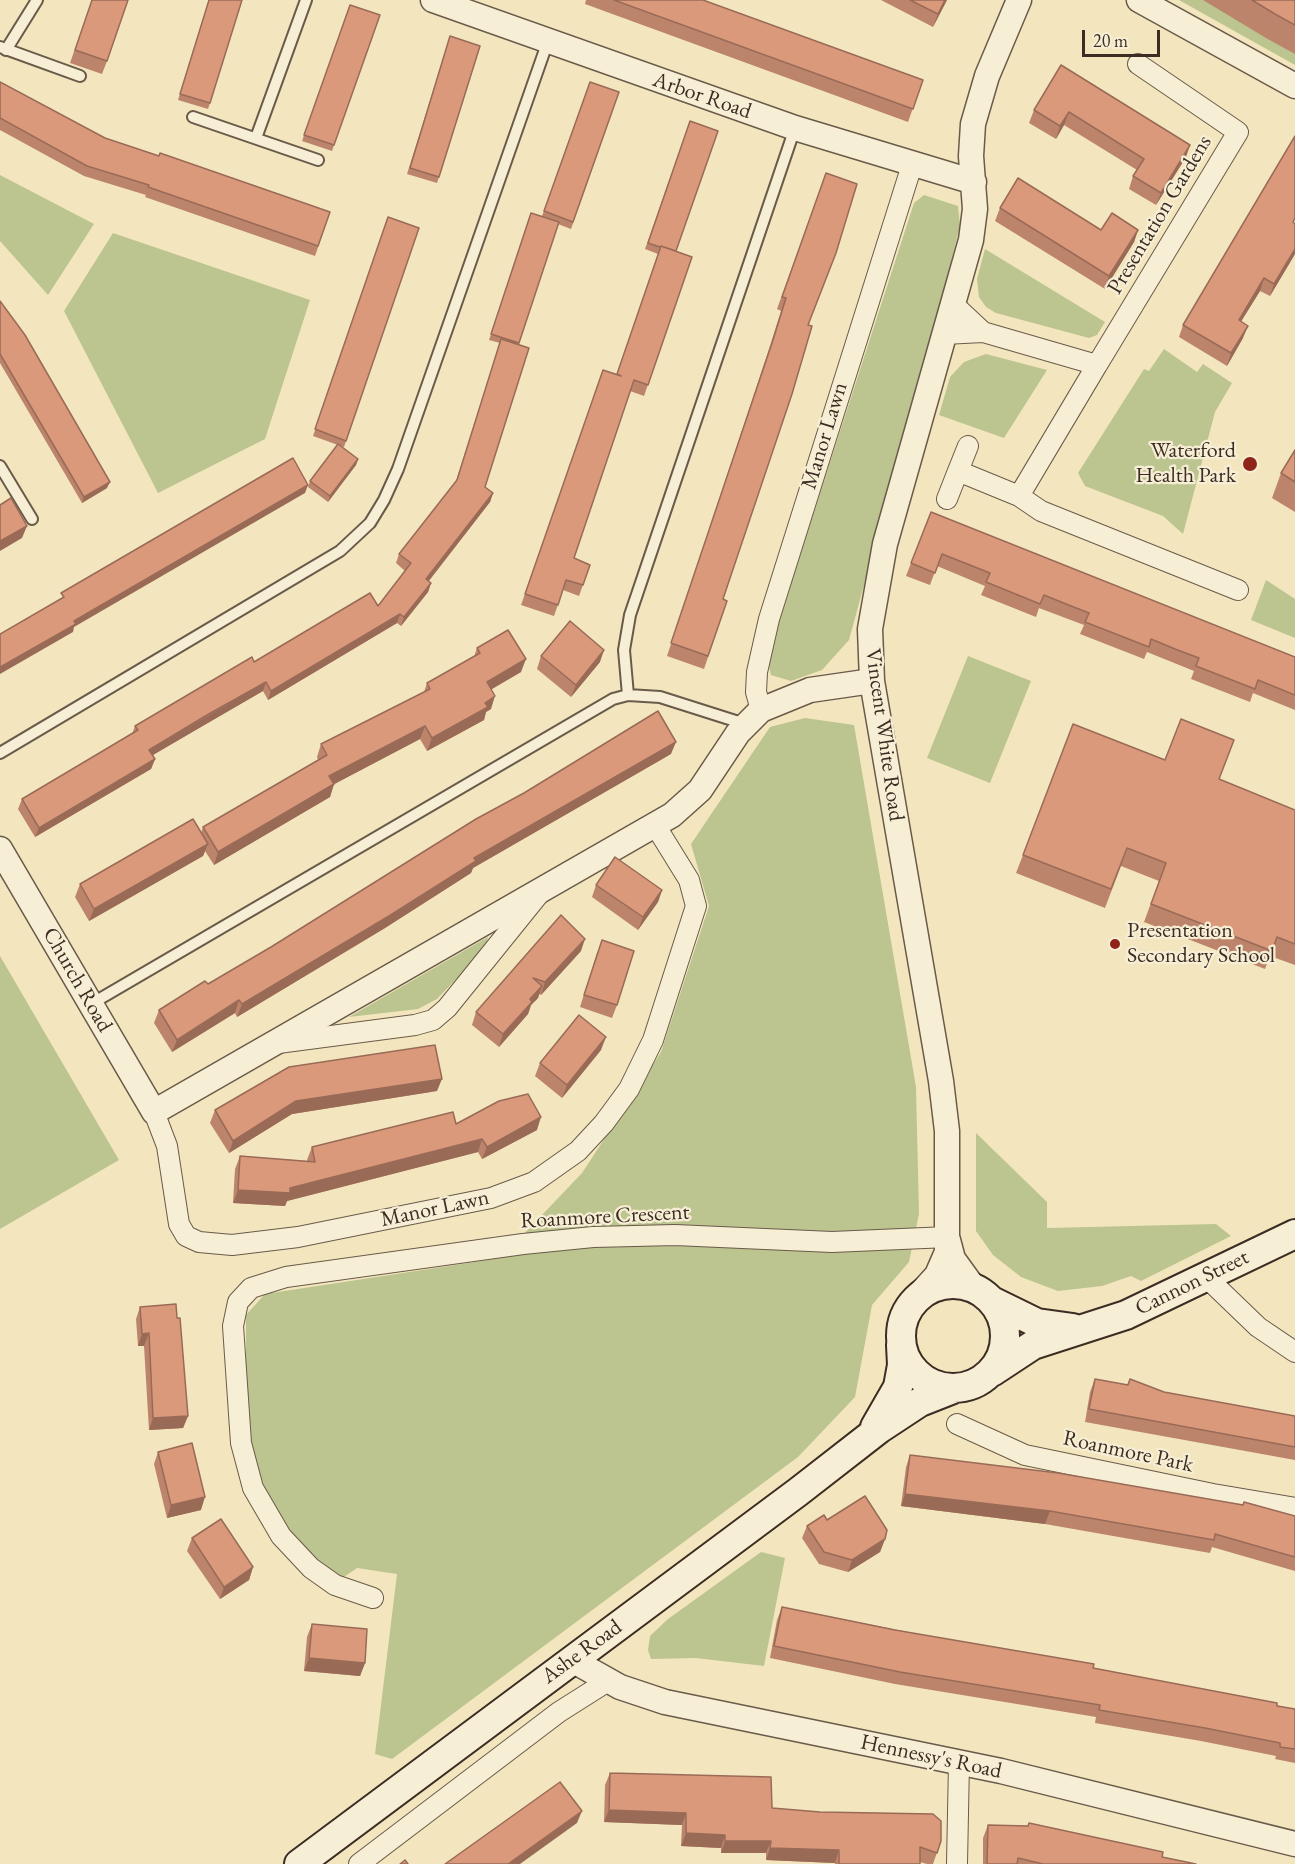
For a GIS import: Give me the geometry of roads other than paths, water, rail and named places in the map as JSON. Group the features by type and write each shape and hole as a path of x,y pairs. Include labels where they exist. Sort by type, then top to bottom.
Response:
{"main road":[{"name":"Cannon Street","path":"992,1372 1034,1345 1126,1315 1295,1234"},
{"path":"944,1284 954,1284 983,1295 1003,1320 1005,1342 999,1363 992,1372 974,1384 953,1389 941,1388 923,1379 909,1365 901,1345 901,1325 916,1298 944,1284"},
{"name":"Cannon Street","path":"983,1295 1037,1323 1064,1328 1087,1328"},
{"name":"Ashe Road","path":"864,1440 884,1415 898,1387 902,1365 901,1345"},
{"name":"Ashe Road","path":"299,1864 864,1440 914,1406 953,1389"}],"street":[{"name":"Arbor Road","path":"433,0 456,5 548,41 795,128 974,182"},
{"name":"Vincent White Road","path":"916,1298 940,1270 947,1252 948,1154 943,1091 872,681 870,629 877,576 972,231 974,182 971,140 979,100 999,44 1019,0"},
{"path":"1139,0 1295,86"},
{"name":"Presentation Gardens","path":"1019,496 1238,132 1138,64"},
{"name":"Manor Lawn","path":"753,717 756,672 769,619 912,165"},
{"path":"953,304 983,332"},
{"path":"944,334 983,332 1097,364"},
{"path":"947,499 968,446"},
{"path":"958,471 1019,496 1041,511 1238,590"},
{"path":"154,1112 655,825 682,807 700,790 753,717 810,690 872,681"},
{"name":"Manor Lawn","path":"154,1112 167,1146 179,1224 186,1236 199,1242 232,1245 298,1237 491,1198 534,1182 578,1151 604,1123 639,1071 653,1040 696,906 689,880 655,825"},
{"name":"Church Road","path":"0,849 154,1112"},
{"path":"278,1043 415,1025 433,1020 447,1008 543,890"},
{"name":"Roanmore Crescent","path":"373,1598 334,1586 311,1568 276,1530 253,1488 241,1443 233,1326 238,1302 251,1288 273,1280 297,1276 523,1244 593,1237 675,1235 832,1242 948,1237"},
{"path":"948,1237 953,1259 983,1295"},
{"path":"1205,1276 1258,1327 1295,1352"},
{"name":"Roanmore Park","path":"957,1424 1025,1455 1213,1494 1295,1508"},
{"name":"Hennessy's Road","path":"572,1660 608,1681 648,1698 683,1707 959,1762 1295,1844"},
{"path":"359,1864 560,1713 608,1681"},
{"path":"957,1864 959,1762"}],"lane":[{"path":"37,0 3,49 80,76"},
{"path":"256,138 306,0"},
{"path":"0,753 340,551 370,523 384,500 398,469 548,41"},
{"path":"193,117 318,160"},
{"path":"628,694 624,650 630,615 795,128"},
{"path":"0,467 32,519"},
{"path":"91,1004 588,711 628,694 660,697 753,717"}],"place":[{"name":"Waterford Health Park","path":"1250,464"},
{"name":"Presentation Secondary School","path":"1115,944"}]}
